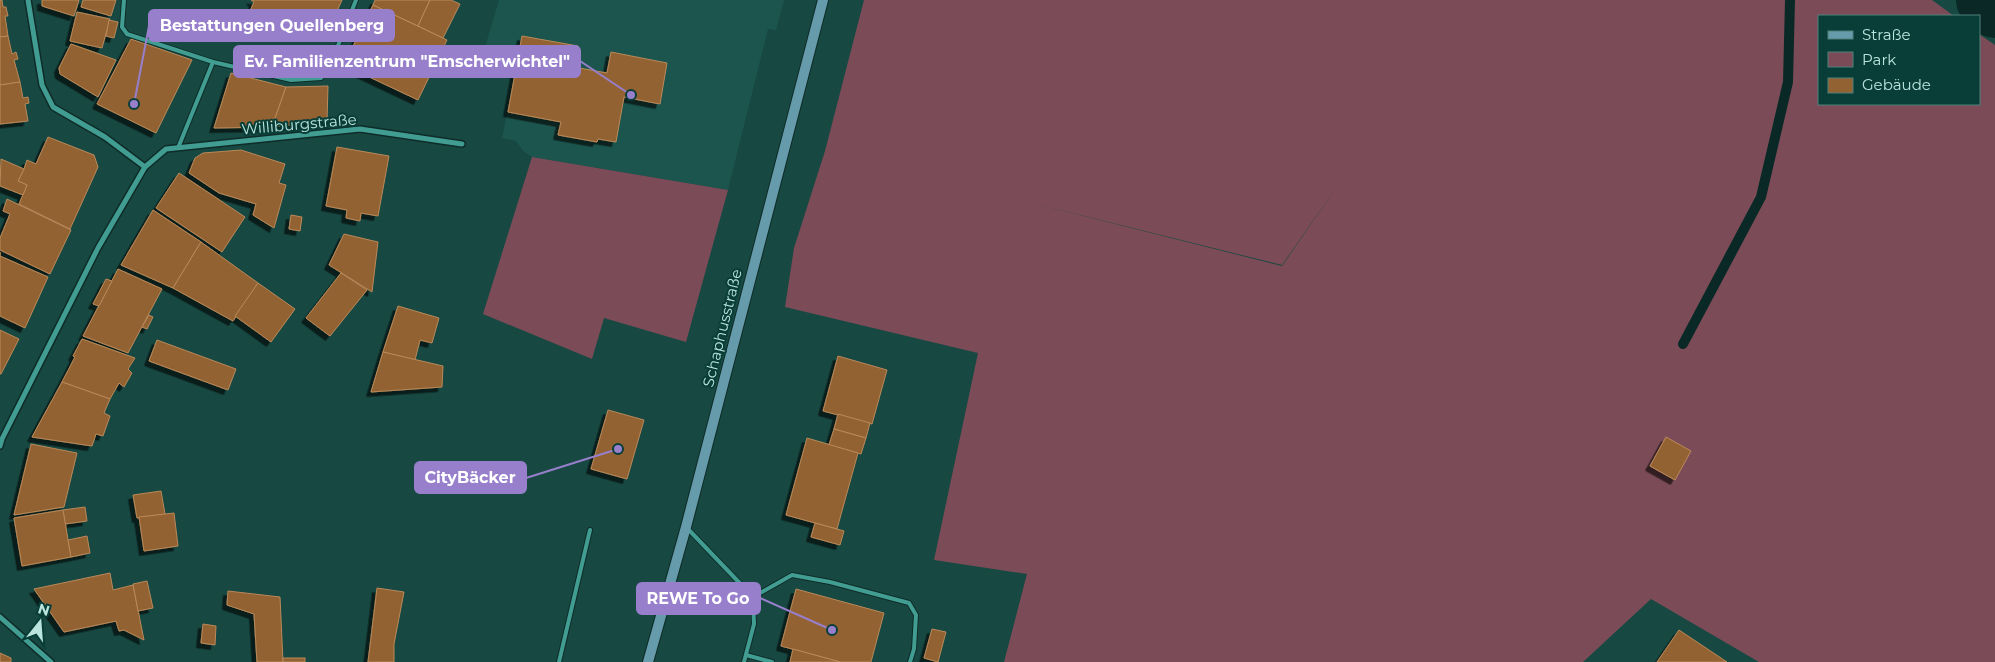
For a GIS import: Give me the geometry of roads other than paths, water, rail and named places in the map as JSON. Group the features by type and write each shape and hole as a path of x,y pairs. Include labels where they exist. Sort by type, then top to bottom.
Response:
{"main road":[{"name":"Schaphusstraße","path":"648,662 686,527 823,0"}],"street":[{"path":"28,0 42,85 53,107 106,137 145,167"},
{"name":"Williburgstraße","path":"0,446 98,248 145,167 166,149 360,129 462,144"},
{"path":"0,617 50,662"}],"lane":[{"path":"124,0 122,27 127,34 214,62 290,80 321,78 330,66 356,0"},
{"path":"177,148 214,62"},
{"path":"686,527 753,597 754,624 744,662"},
{"path":"559,662 590,530"},
{"path":"753,597 792,575 830,582 909,604 916,615 914,649 910,662"},
{"path":"746,655 772,662"}],"waterway":[{"path":"1683,344 1761,197 1788,82 1790,0"},
{"path":"1986,0 1995,8"}],"place":[{"name":"Ev. Familienzentrum \"Emscherwichtel\"","path":"631,95"},
{"name":"Bestattungen Quellenberg","path":"134,104"},
{"name":"CityBäcker","path":"618,449"},
{"name":"REWE To Go","path":"832,630"}]}
